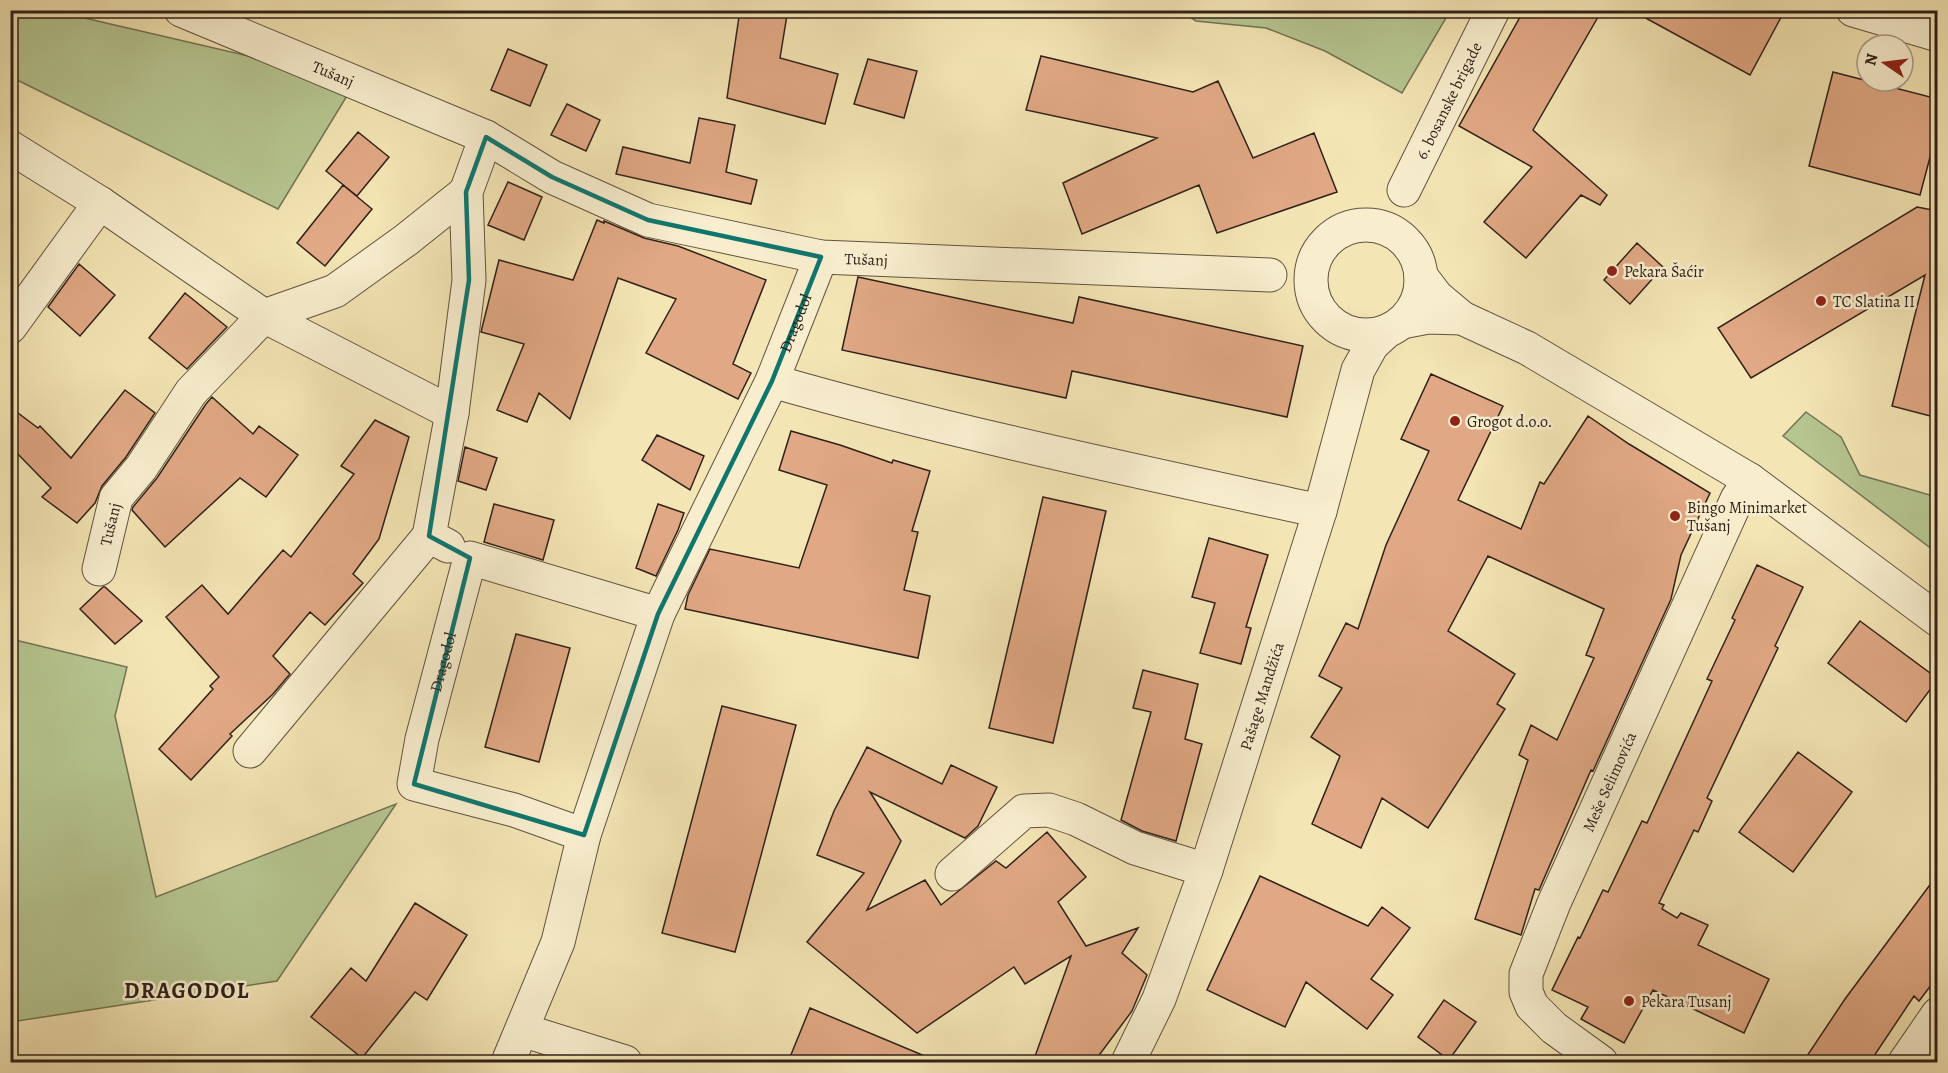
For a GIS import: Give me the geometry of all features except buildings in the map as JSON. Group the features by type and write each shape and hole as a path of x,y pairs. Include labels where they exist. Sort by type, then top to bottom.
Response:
{"street":[{"name":"Tušanj","path":"181,10 486,137 552,177 648,220 821,257 1270,275"},
{"name":"6. bosanske brigade","path":"1404,190 1493,10"},
{"path":"1853,11 1938,35"},
{"path":"250,751 429,537 452,413 469,280 466,192 486,137"},
{"path":"10,147 100,203 264,316 452,413"},
{"path":"1361,225 1404,190"},
{"path":"1404,190 1403,218 1407,244"},
{"name":"Tušanj","path":"99,569 116,498 141,468 191,392 264,316 335,291 406,240 466,192"},
{"path":"10,327 100,203"},
{"path":"1270,275 1296,266 1318,251 1329,238 1344,229 1361,225 1378,226 1394,232 1417,258 1421,276 1420,293 1413,309 1395,327"},
{"path":"1318,251 1312,268 1310,285 1323,317 1337,328 1353,335 1370,336 1428,318 1462,318"},
{"name":"Dragodol","path":"508,1062 558,942 584,835 658,614 772,381 821,257"},
{"path":"1270,275 1293,284 1315,302"},
{"path":"1421,276 1437,297 1462,318 1527,348 1750,480 1938,620"},
{"name":"Pašage Mandžića","path":"1128,1062 1159,999 1206,870 1320,511 1358,370 1372,345 1395,327"},
{"path":"772,381 870,409 1042,450 1320,511"},
{"name":"Meše Selimovića","path":"1601,1062 1539,1015 1528,1000 1526,974 1564,881 1737,500 1750,480"},
{"path":"429,537 470,558 658,614"},
{"name":"Dragodol","path":"470,558 422,739 414,783 514,810 584,835"},
{"path":"952,874 1024,811 1049,810 1076,819 1135,848 1206,870"},
{"path":"1905,1062 1938,1014"},
{"path":"522,1030 626,1062"}],"highlighted area":[{"path":"486,137 552,177 648,220 821,257 772,381 658,614 584,835 414,784 470,558 429,536 469,280 466,192"}],"green space":[{"path":"1450,10 1402,93 1325,51 1266,28 1196,21 1180,11"},
{"path":"10,11 67,11 76,16 356,81 278,209 11,77"},
{"path":"1806,412 1841,437 1860,475 1937,497 1937,553 1783,436"},
{"path":"11,639 127,667 115,716 156,897 396,804 277,981 11,1022"}],"place":[{"name":"Pekara Šaćir","path":"1612,271"},
{"name":"TC Slatina II","path":"1821,301"},
{"name":"Grogot d.o.o.","path":"1455,421"},
{"name":"Bingo Minimarket Tušanj","path":"1675,516"},
{"name":"Pekara Tusanj","path":"1629,1001"}],"district":[{"name":"DRAGODOL","path":"187,990"}]}
